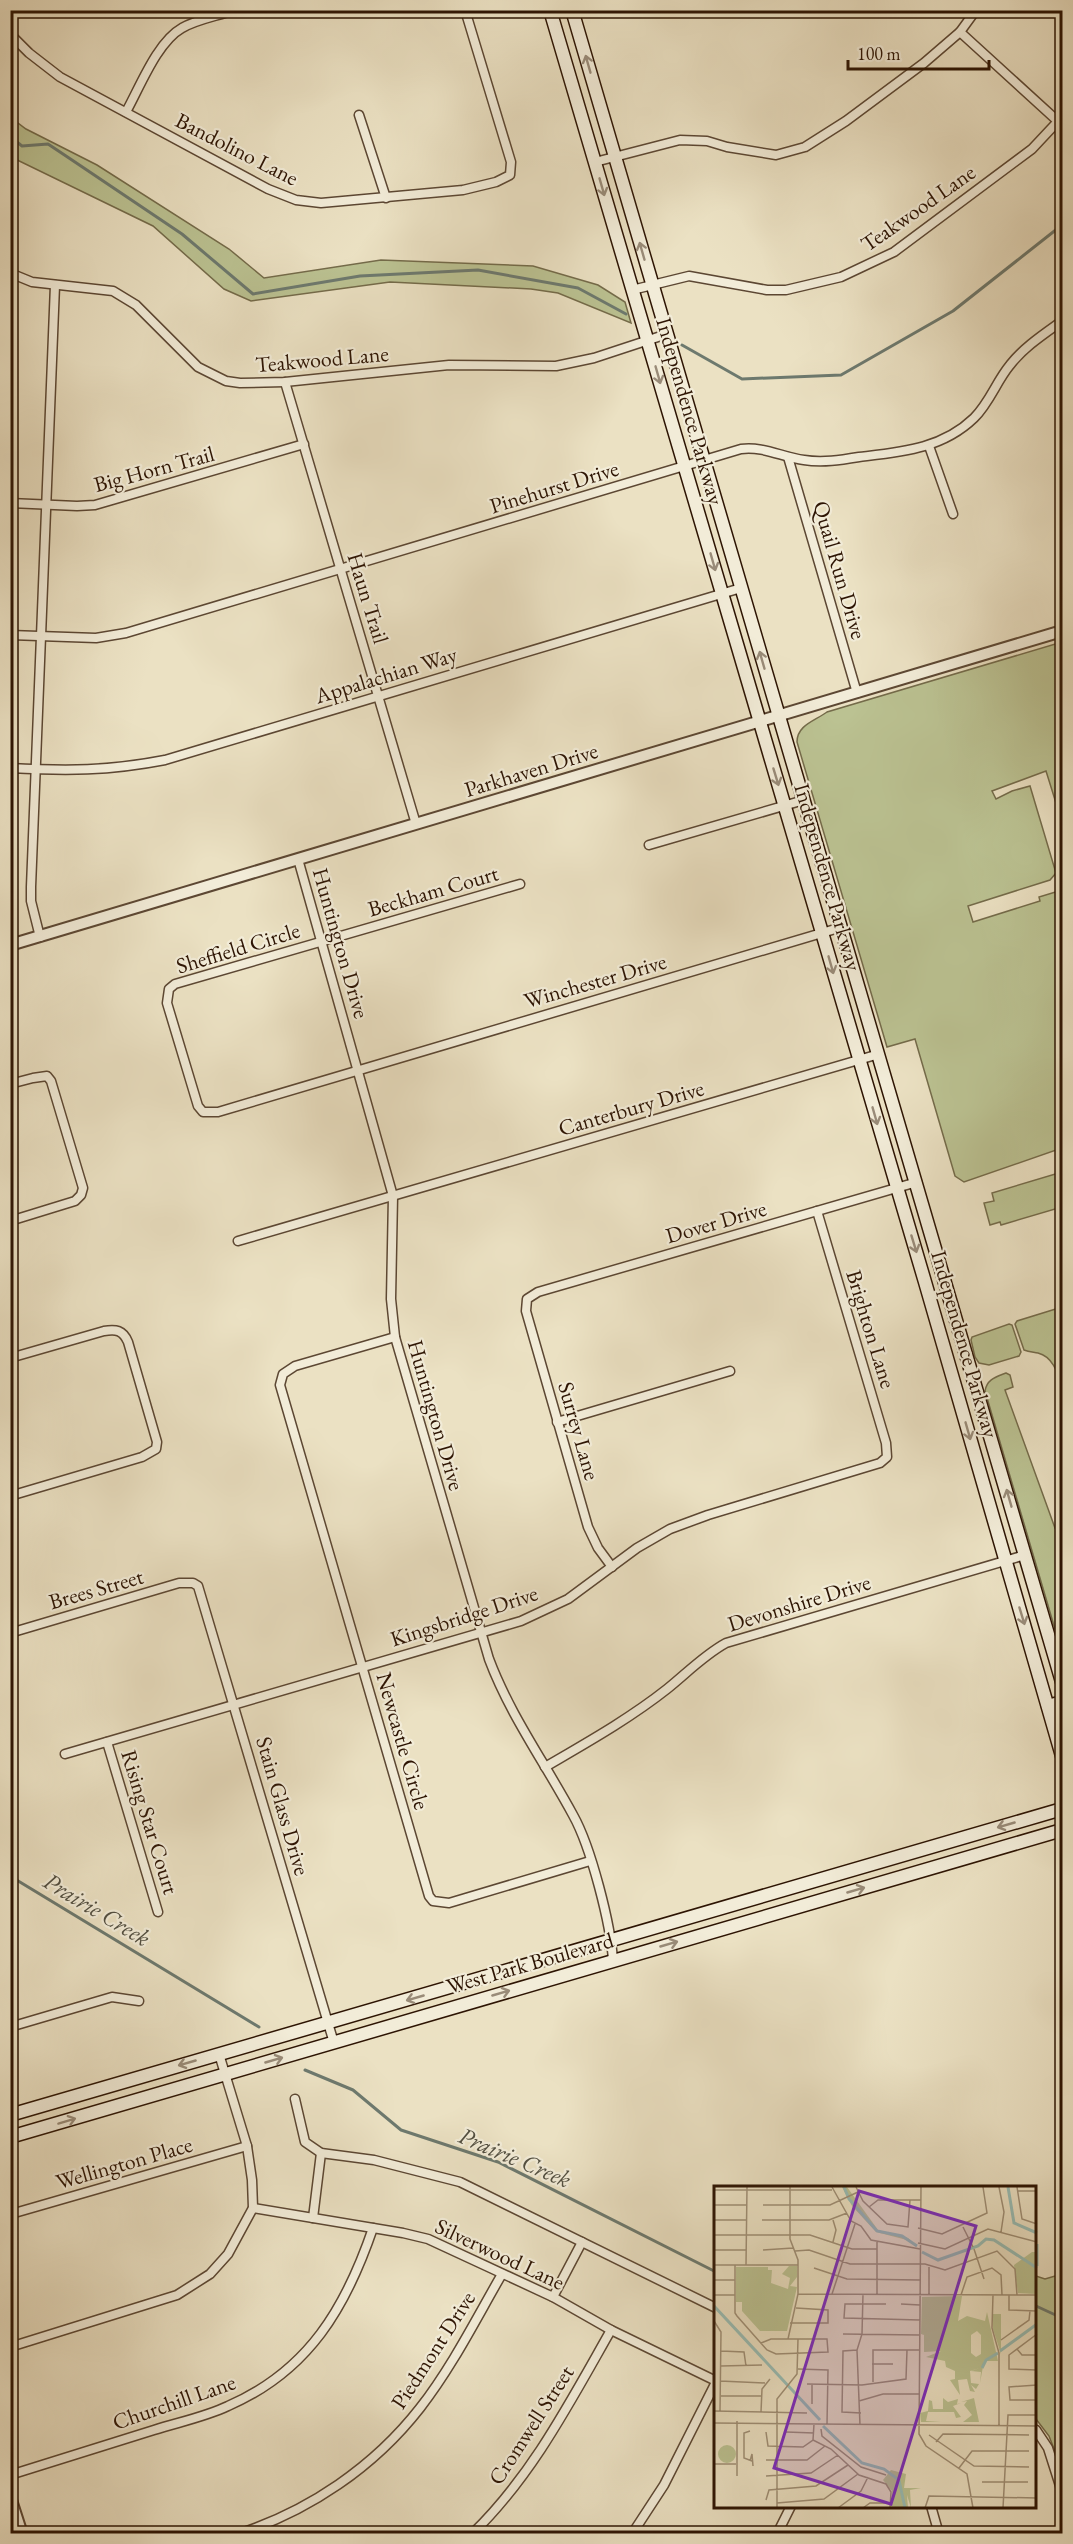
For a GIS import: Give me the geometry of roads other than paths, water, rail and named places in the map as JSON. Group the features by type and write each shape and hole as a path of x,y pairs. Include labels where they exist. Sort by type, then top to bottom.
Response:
{"main road":[{"name":"Independence Parkway","path":"550,10 1062,1756"},
{"name":"Independence Parkway","path":"572,10 1062,1682"},
{"path":"1048,1706 1062,1702"},
{"name":"West Park Boulevard","path":"10,2115 1062,1809"},
{"name":"West Park Boulevard","path":"10,2138 1062,1830"}],"street":[{"path":"126,112 164,44 172,34 183,27 234,10"},
{"name":"Bandolino Lane","path":"10,34 29,53 60,77 285,197 321,203 463,190 496,182 510,175 511,162 465,10"},
{"path":"595,162 668,141 687,140 707,141 727,147 776,155 791,153 805,147 846,121 960,33 976,10"},
{"path":"960,33 1061,121"},
{"path":"359,115 386,198"},
{"name":"Teakwood Lane","path":"633,290 652,284 699,276 737,285 786,290 841,278 894,252 1032,149 1061,121"},
{"name":"Teakwood Lane","path":"10,273 32,282 113,291 136,305 193,362 211,375 240,383 285,382 449,365 556,366 594,358 667,334"},
{"path":"40,937 32,908 31,887 55,285"},
{"name":"Pinehurst Drive","path":"10,635 96,638 126,633 750,448 804,460 834,460 899,453 929,446 944,440 974,418 985,405 1011,363 1032,343 1062,321"},
{"name":"Haun Trail","path":"285,382 416,824"},
{"name":"Big Horn Trail","path":"10,503 77,506 111,502 304,444"},
{"path":"929,446 953,514"},
{"name":"Quail Run Drive","path":"788,457 857,693"},
{"name":"Appalachian Way","path":"10,768 85,771 124,768 165,759 741,588"},
{"name":"Parkhaven Drive","path":"10,945 1062,631"},
{"path":"649,845 804,800"},
{"name":"Huntington Drive","path":"298,859 393,1196 391,1299 395,1337 481,1633 504,1697 574,1816 590,1861 612,1940 613,1960"},
{"name":"Beckham Court","path":"321,942 520,884"},
{"name":"Winchester Drive","path":"358,1069 842,927"},
{"name":"Sheffield Circle","path":"321,942 182,982 169,989 167,1003 191,1086 198,1106 203,1112 210,1113 358,1069"},
{"name":"Canterbury Drive","path":"238,1241 879,1054"},
{"path":"10,1084 46,1076 51,1081 81,1180 81,1195 66,1205 10,1221"},
{"name":"Dover Drive","path":"527,1299 538,1292 917,1182"},
{"name":"Brighton Lane","path":"817,1211 886,1443 887,1457"},
{"name":"Surrey Lane","path":"527,1299 526,1311 588,1527 598,1548 612,1567"},
{"path":"10,1358 104,1331 114,1329 121,1331 128,1342 156,1435 156,1449 142,1457 10,1496"},
{"name":"Newcastle Circle","path":"395,1337 295,1366 288,1369 280,1379 280,1386 429,1896 433,1901 450,1903 590,1861"},
{"path":"557,1422 730,1371"},
{"name":"Kingsbridge Drive","path":"65,1754 521,1621 587,1587 653,1538 689,1521 870,1467 887,1457"},
{"name":"Devonshire Drive","path":"545,1767 626,1718 667,1689 708,1654 726,1643 1025,1555"},
{"name":"Brees Street","path":"10,1633 179,1583 193,1583"},
{"name":"Stain Glass Drive","path":"193,1583 201,1592 334,2043"},
{"name":"Rising Star Court","path":"107,1742 158,1912"},
{"path":"10,2027 112,1997 139,2001"},
{"path":"10,2347 186,2291 210,2274 237,2241 253,2208 250,2163 219,2054"},
{"path":"296,2099 305,2142 321,2153 374,2160 460,2182 714,2307"},
{"name":"Wellington Place","path":"11,2214 247,2146"},
{"path":"312,2218 321,2153"},
{"name":"Silverwood Lane","path":"253,2208 373,2228 428,2240 553,2297 611,2330 714,2381"},
{"name":"Churchill Lane","path":"10,2475 228,2407 271,2382 300,2358 336,2314 362,2259 373,2228"},
{"path":"553,2297 582,2242"},
{"name":"Piedmont Drive","path":"238,2534 294,2511 321,2496 359,2469 388,2444 432,2391 502,2274"},
{"name":"Cromwell Street","path":"472,2534 535,2460 611,2330"},
{"path":"632,2534 664,2485 714,2386"},
{"path":"1037,2433 1048,2448 1062,2492"},
{"path":"10,2497 22,2534"},
{"path":"777,2534 790,2508"},
{"path":"932,2508 939,2534"},
{"path":"480,2526 489,2534"}],"waterway":[{"path":"10,132 13,139 22,146 48,144 182,234 253,294 360,276 478,270 578,288 626,314"},
{"path":"682,345 742,379 841,375 953,311 1062,225"},
{"name":"Prairie Creek","path":"10,1876 259,2027"},
{"name":"Prairie Creek","path":"305,2070 353,2090 401,2130 498,2162 714,2271"},
{"name":"Prairie Creek","path":"1037,2306 1062,2318"}]}
